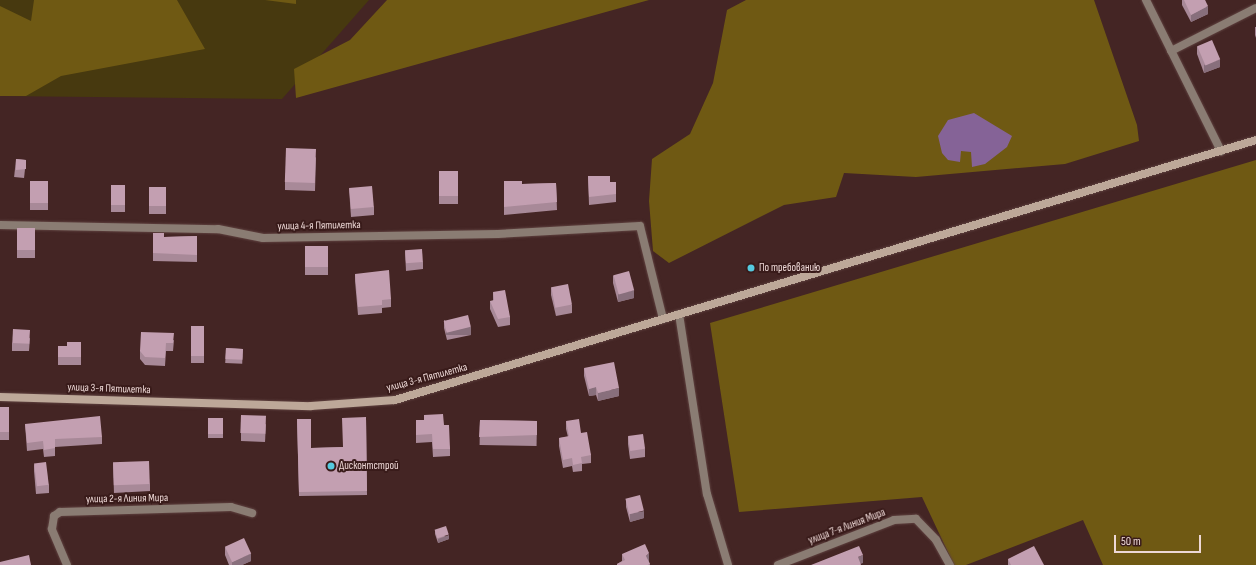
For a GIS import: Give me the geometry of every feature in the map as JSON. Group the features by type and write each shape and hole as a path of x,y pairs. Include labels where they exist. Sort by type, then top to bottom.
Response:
{"main road":[{"name":"улица 3-я Пятилетка","path":"0,397 311,406 395,400 1256,140"}],"street":[{"path":"1146,0 1221,151"},
{"path":"1171,51 1256,8"},
{"name":"улица 4-я Пятилетка","path":"0,225 218,229 263,238 498,234 640,226 663,319"},
{"path":"679,314 707,494 728,565"},
{"name":"улица 2-я Линия Мира","path":"67,565 52,529 54,516 60,512 230,507 252,513"},
{"name":"улица 7-я Линия Мира","path":"778,565 894,520 916,519 936,540 950,565"}],"shaded area":[{"path":"0,0 369,0 282,99 0,96"},
{"path":"34,0 177,0 205,49 61,76 26,96 0,96 0,6 31,21"},
{"path":"265,0 296,0 296,4"},
{"path":"387,0 649,0 296,98 294,69 350,40"},
{"path":"746,0 1094,0 1137,125 1139,141 1065,164 916,177 844,173 836,197 784,205 669,263 653,251 649,201 652,159 690,134 713,83 727,10"},
{"path":"974,113 1012,136 1007,147 985,164 972,167 971,152 961,151 960,162 948,160 942,153 938,136 948,120"},
{"path":"1256,160 1256,565 1103,565 1083,520 966,565 954,565 922,497 739,512 710,323"}],"building":[{"path":"1184,0 1205,0 1208,6 1191,15"},
{"path":"1212,40 1220,59 1205,66 1197,46"},
{"path":"286,148 316,149 315,183 285,182"},
{"path":"16,159 26,160 26,169 16,170"},
{"path":"439,171 458,171 458,196 439,196"},
{"path":"588,176 610,176 610,182 616,182 616,194 589,197"},
{"path":"30,181 48,181 48,203 30,203"},
{"path":"504,181 522,181 522,184 556,183 557,202 504,207"},
{"path":"111,185 125,185 125,205 111,205"},
{"path":"372,186 374,207 351,209 349,188"},
{"path":"149,187 166,187 166,206 149,206"},
{"path":"17,228 35,228 35,250 17,250"},
{"path":"153,233 164,233 164,237 197,236 197,255 153,253"},
{"path":"305,246 328,246 328,267 305,267"},
{"path":"422,249 423,262 406,263 405,250"},
{"path":"389,270 391,299 382,300 382,305 358,307 355,274"},
{"path":"629,271 634,290 619,294 614,275"},
{"path":"568,284 572,305 555,308 551,287"},
{"path":"505,290 510,317 498,319 490,301 494,300 493,292"},
{"path":"468,315 471,327 447,333 444,321"},
{"path":"191,326 204,326 204,356 191,356"},
{"path":"13,329 30,330 29,344 12,343"},
{"path":"141,332 174,333 173,343 166,343 165,358 145,357 140,351"},
{"path":"67,342 81,342 81,357 58,357 58,346 67,346"},
{"path":"226,348 243,349 242,360 225,359"},
{"path":"614,362 619,388 598,393 596,387 589,389 584,368"},
{"path":"0,407 9,407 9,432 0,432"},
{"path":"443,414 444,425 449,425 450,449 433,449 432,434 416,435 416,420 424,420 424,415"},
{"path":"241,415 266,416 265,434 240,433"},
{"path":"100,416 102,437 55,439 55,448 44,450 43,441 27,443 25,424"},
{"path":"366,417 367,491 299,492 297,419 311,419 311,448 343,447 342,418"},
{"path":"208,418 223,418 223,434 208,434"},
{"path":"579,419 581,433 587,432 591,455 581,457 582,463 573,465 572,458 563,460 559,438 569,436 566,421"},
{"path":"480,420 537,421 537,435 479,437"},
{"path":"643,434 645,449 630,451 628,436"},
{"path":"149,461 150,484 114,485 113,462"},
{"path":"46,462 49,485 37,486 34,463"},
{"path":"640,495 644,511 629,514 625,499"},
{"path":"446,526 449,535 437,538 435,530"},
{"path":"244,538 251,553 232,562 225,547"},
{"path":"645,544 649,553 646,556 650,564 617,565 625,560 622,554"},
{"path":"859,546 863,555 858,557 861,565 811,565"},
{"path":"1034,546 1044,565 1011,565 1008,559"},
{"path":"29,555 31,565 0,565 0,562"}],"place":[{"name":"По требованию","path":"751,268"},
{"name":"Дисконтстрой","path":"331,466"}]}
